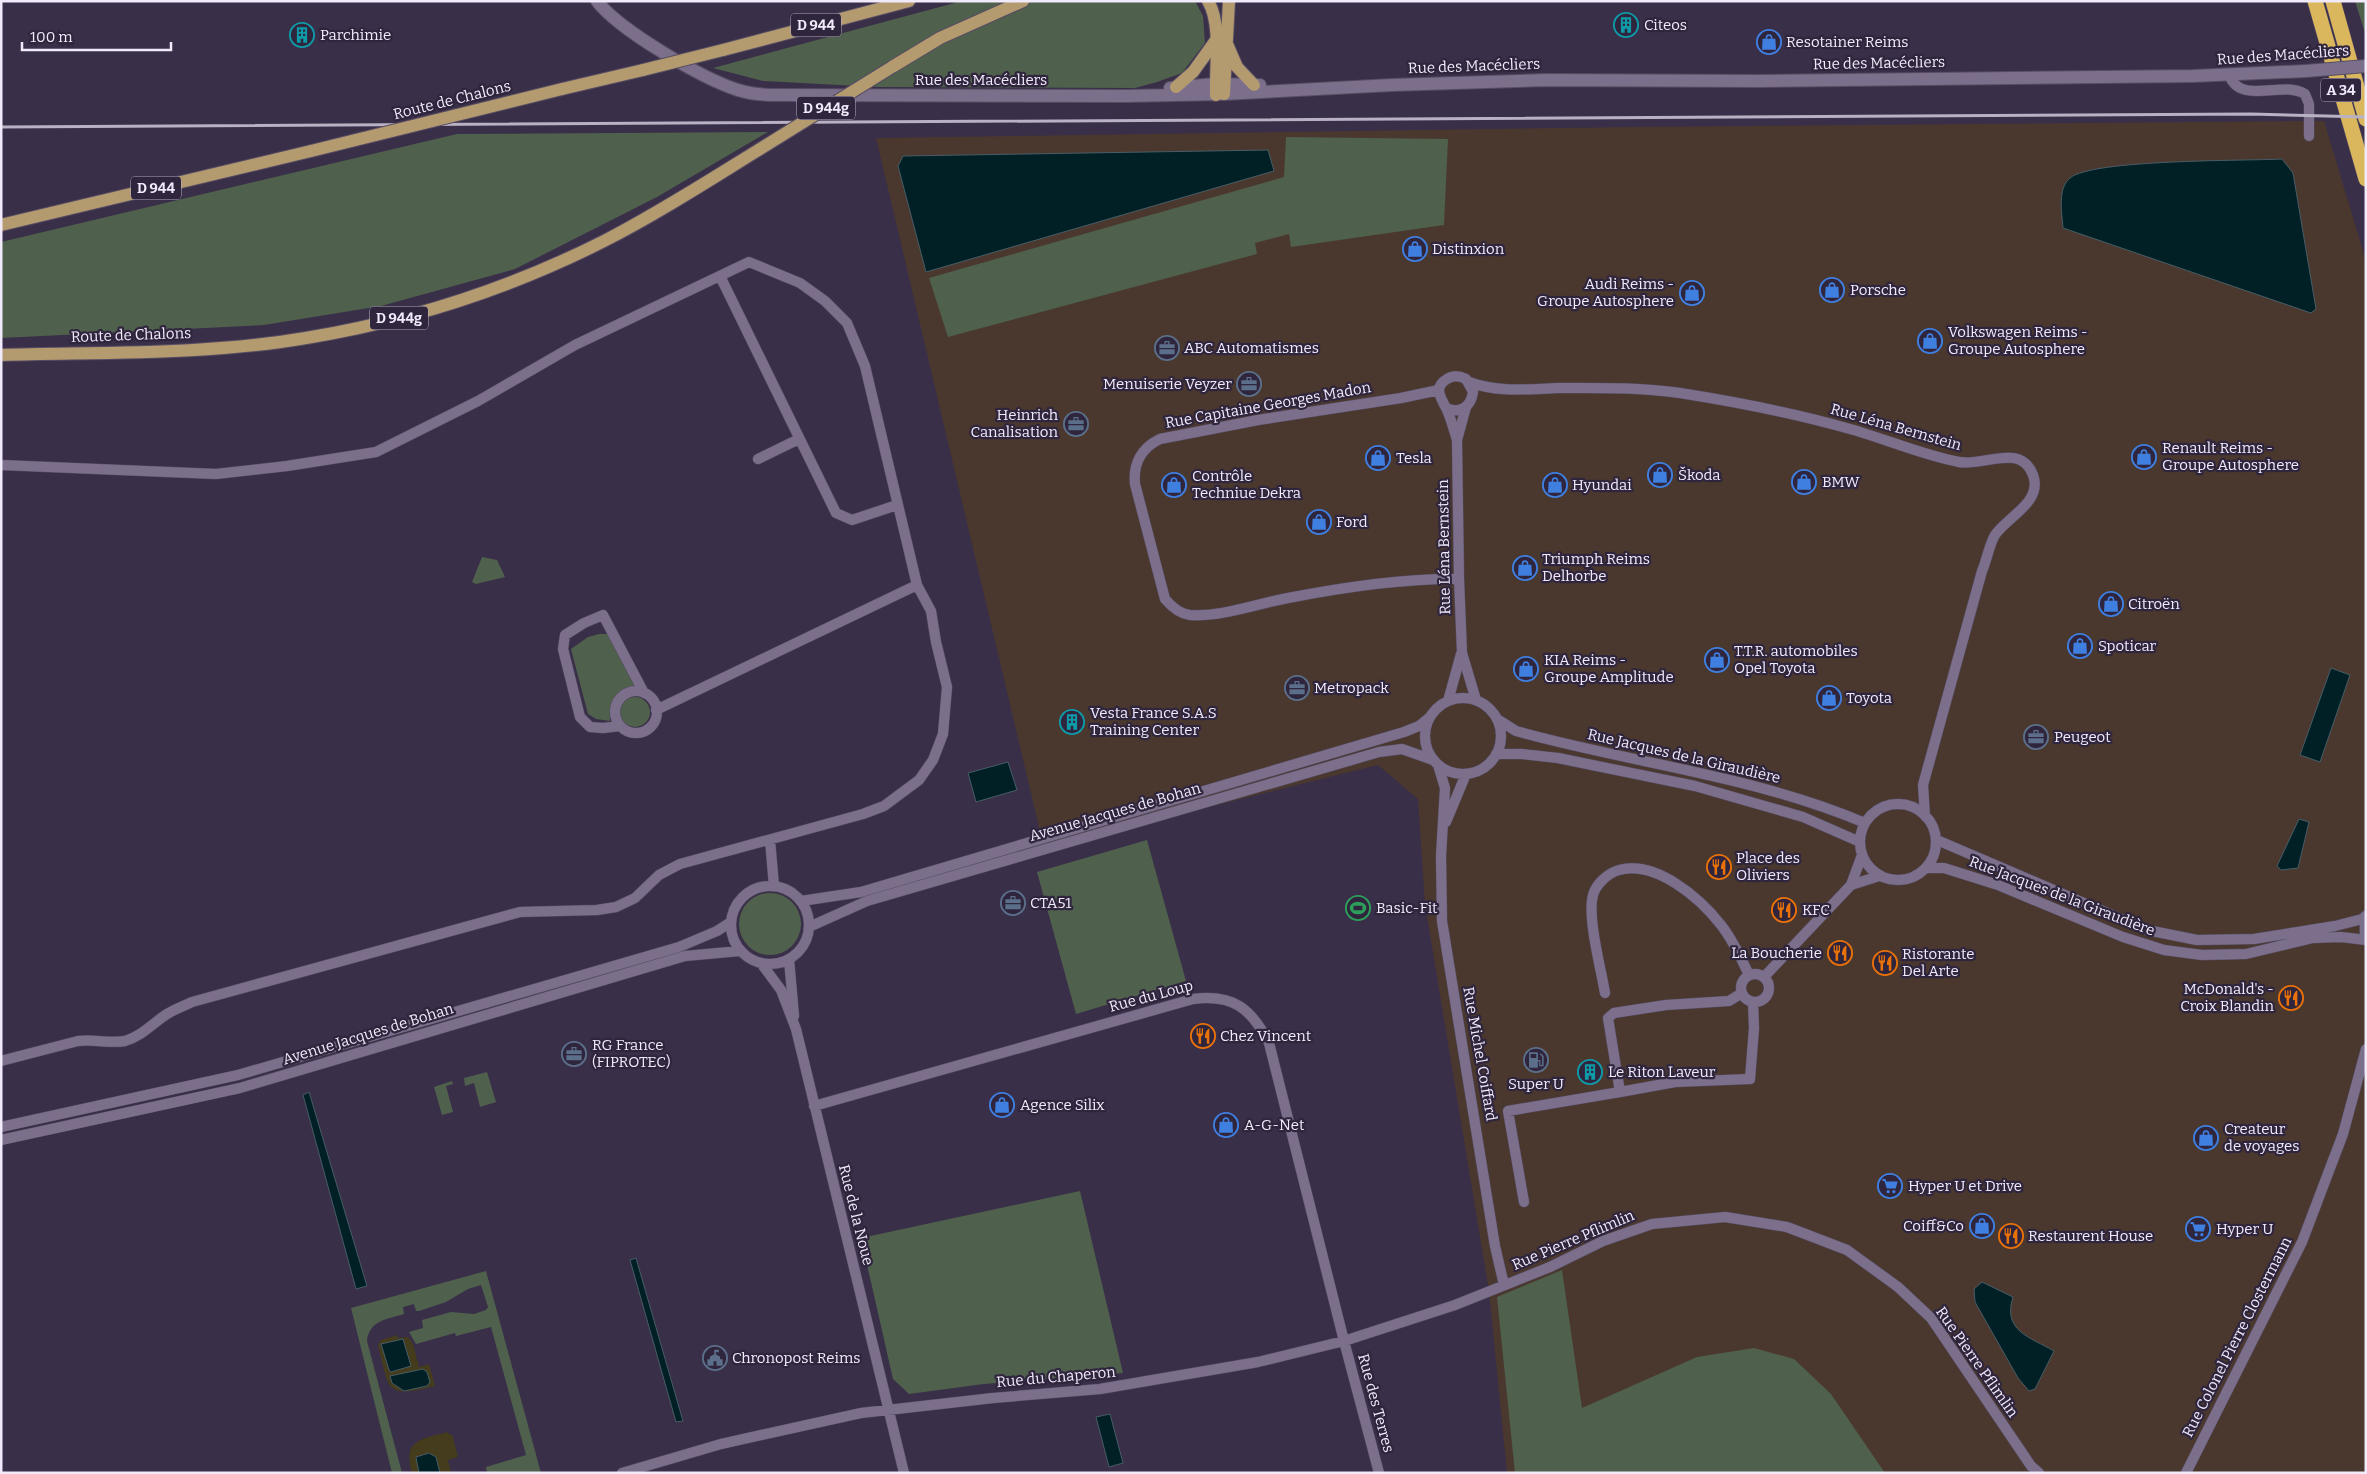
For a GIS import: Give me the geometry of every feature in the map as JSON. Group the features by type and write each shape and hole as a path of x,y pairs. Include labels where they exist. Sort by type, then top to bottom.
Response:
{"highway":[{"name":"A 34","path":"2315,1 2366,179"},
{"name":"A 34","path":"2333,1 2366,119"}],"main road":[{"path":"855,15 900,1"},
{"name":"Route de Chalons","path":"1,226 724,50 909,1"},
{"name":"Route de Chalons","path":"1,355 244,346 307,338 427,310 483,293 603,242 658,212 892,67 970,23 1023,1"},
{"path":"1208,1 1212,7 1221,41 1237,67 1254,85"},
{"path":"1220,89 1221,41 1229,1"},
{"path":"1176,87 1193,72 1221,41"}],"street":[{"name":"Rue des Macécliers","path":"597,1 604,10 630,31 691,68 726,86 755,94 1127,96 1254,85 1392,85"},
{"name":"Rue des Macécliers","path":"1127,96 1176,87 1220,89 1546,80 1761,81 2228,75 2366,66"},
{"path":"2228,75 2232,85 2240,90 2291,90 2304,94 2309,104 2309,136"},
{"path":"1,465 216,474 286,466 376,452 478,401 575,344 749,262 800,284 825,301 847,324 865,366 917,585 931,611 947,687 943,734 933,760 919,780 884,806 863,814 669,868 635,898 616,907 596,910 520,912 192,1002 169,1012 145,1031 125,1040 116,1042 91,1039 78,1041 1,1060"},
{"path":"720,276 836,513 852,520 897,505"},
{"path":"1451,376 1462,377 1469,382 1473,392 1470,403 1456,411 1446,408 1439,399 1439,390 1442,383 1451,376"},
{"name":"Rue Léna Bernstein","path":"1469,382 1484,388 1502,390 1604,387 1678,392 1796,414 1958,462 1989,461 2005,456 2024,462 2033,474 2034,494 2028,503 2006,521 1994,537 1982,571 1923,785 1925,816"},
{"name":"Rue Capitaine Georges Madon","path":"1439,390 1401,398 1266,418 1160,439 1150,444 1138,457 1134,474 1135,484 1165,598 1172,606 1187,615 1210,614 1288,598 1369,585 1436,578 1459,579"},
{"name":"Rue Léna Bernstein","path":"1462,653 1457,440 1466,407"},
{"name":"Rue Léna Bernstein","path":"1446,408 1457,440"},
{"path":"758,459 799,438"},
{"path":"656,710 917,585"},
{"path":"620,726 590,727 580,717 563,649 565,635 584,623 603,616 644,693 652,700 656,710 653,723 642,732 628,731 620,726 615,713 619,700 630,692 644,693"},
{"path":"1462,653 1476,700"},
{"path":"1448,701 1462,653"},
{"path":"1457,699 1476,700 1484,705 1497,719 1500,730 1500,742 1496,754 1489,764 1478,771 1466,774 1456,773 1436,762 1425,739 1426,728 1430,717 1448,701 1457,699"},
{"name":"Avenue Jacques de Bohan","path":"801,901 861,892 1419,726 1430,717"},
{"name":"Rue Jacques de la Giraudière","path":"1497,719 1521,733 1743,783 1832,809 1865,823"},
{"name":"Avenue Jacques de Bohan","path":"809,927 867,901 1379,752 1402,749 1436,762"},
{"name":"Rue Jacques de la Giraudière","path":"1496,754 1522,754 1558,758 1695,786 1804,817 1860,842"},
{"name":"Rue Michel Coiffard","path":"1436,762 1445,788 1440,904 1442,921 1495,1246 1504,1285"},
{"name":"Rue Michel Coiffard","path":"1444,828 1466,774"},
{"path":"1904,804 1919,809 1925,816 1937,834 1932,863 1906,881 1892,880 1879,876 1867,865 1862,856 1860,842 1865,823 1876,811 1888,805 1904,804"},
{"path":"770,840 774,886"},
{"name":"Rue Jacques de la Giraudière","path":"1937,840 2147,930 2197,940 2254,939 2335,926 2366,917"},
{"path":"1764,977 1851,885 1862,856"},
{"path":"1605,993 1594,931 1593,896 1596,886 1605,878 1616,871 1631,867 1652,872 1678,886 1702,903 1721,925 1736,948 1749,975"},
{"name":"Rue Jacques de la Giraudière","path":"1926,868 1944,868 1998,885 2123,937 2164,950 2202,955 2246,954 2314,938 2366,938"},
{"path":"1851,885 1879,876"},
{"path":"774,886 789,891 801,901 806,909 809,927 803,946 789,959 776,964 761,963 747,957 740,950 733,938 731,922 735,907 745,895 754,889 774,886"},
{"path":"2366,917 2366,938"},
{"name":"Avenue Jacques de Bohan","path":"1,1127 238,1075 679,947 717,931 731,922"},
{"name":"Avenue Jacques de Bohan","path":"1,1140 240,1088 685,956 740,950"},
{"path":"789,959 796,1029"},
{"path":"761,963 781,990 796,1029"},
{"path":"1754,974 1764,977 1769,988 1768,993 1760,1001 1753,1002 1744,997 1742,982 1749,975 1754,974"},
{"path":"1620,1092 1608,1018 1614,1013 1666,1005 1729,1001 1742,993"},
{"name":"Rue du Loup","path":"814,1106 1193,999 1210,997 1230,1000 1248,1011 1260,1026 1269,1043 1344,1341"},
{"path":"1524,1202 1508,1111 1675,1082 1750,1079 1754,1028 1753,1002"},
{"name":"Rue de la Noue","path":"796,1029 888,1408"},
{"name":"Rue Colonel Pierre Clostermann","path":"2185,1471 2243,1363 2302,1242 2343,1134 2366,1049"},
{"name":"Rue Pierre Pflimlin","path":"1489,1291 1550,1267 1602,1242 1652,1224 1725,1218 1788,1227 1848,1250 1898,1287 1931,1318 2031,1466 2039,1473"},
{"name":"Rue du Chaperon","path":"622,1473 678,1455 768,1432 888,1408 1100,1389 1258,1362 1344,1341 1455,1305 1489,1291"},
{"name":"Rue des Terres","path":"1344,1341 1379,1473"},
{"path":"888,1408 904,1473"}],"shaded area":[{"path":"962,1 1195,1 1203,16 1205,43 1182,73 1135,88 878,87 763,81 713,68"},
{"path":"2355,1 2366,1 2366,36"},
{"path":"2324,121 2366,261 2366,1473 1507,1473 1489,1291 1425,904 1418,799 1378,765 1044,848 876,138 1634,127"},
{"path":"768,132 657,197 515,269 381,306 264,325 1,338 1,242 457,134"},
{"path":"1286,137 1448,139 1444,225 1291,247 1289,234 1255,243 1257,254 948,337 929,278 1284,177"},
{"path":"1268,150 1274,171 926,272 898,166 903,156"},
{"path":"2282,159 2293,173 2316,309 2311,313 2063,228 2061,202 2063,188 2070,178 2084,172 2107,167 2137,164"},
{"path":"482,557 497,560 505,577 476,584 472,582"},
{"path":"610,634 636,686 623,690 615,697 612,702 610,721 596,719 588,714 571,649 588,637"},
{"path":"2331,668 2350,675 2320,762 2300,755"},
{"path":"635,697 641,698 649,706 649,718 641,726 635,727 629,726 621,718 620,712 621,706 629,698"},
{"path":"1008,762 1017,790 976,802 968,773"},
{"path":"2299,819 2309,822 2298,868 2281,870 2277,866"},
{"path":"1147,840 1186,981 1076,1014 1037,872"},
{"path":"770,893 782,896 792,902 798,912 801,924 798,936 792,946 782,952 770,955 758,952 748,946 742,936 739,924 742,912 748,902 758,896"},
{"path":"487,1072 496,1102 480,1107 474,1083 465,1086 464,1078"},
{"path":"452,1081 453,1084 446,1086 453,1112 442,1115 434,1087"},
{"path":"309,1092 367,1286 356,1289 303,1095"},
{"path":"1080,1191 1123,1373 984,1384 909,1394 893,1379 861,1238"},
{"path":"636,1258 683,1421 676,1422 630,1260"},
{"path":"1562,1270 1582,1408 1697,1357 1754,1348 1794,1359 1831,1394 1885,1473 1515,1473 1497,1297"},
{"path":"486,1271 541,1473 487,1473 486,1467 526,1455 491,1327 456,1336 455,1333 416,1344 409,1332 423,1328 422,1320 451,1312 474,1314 486,1310 488,1307 481,1285 468,1289 446,1302 419,1311 416,1311 414,1304 403,1307 404,1314 386,1319 371,1329 367,1341 402,1473 392,1473 351,1308"},
{"path":"1982,1282 2013,1297 2011,1318 2015,1325 2028,1337 2054,1351 2035,1389 2029,1391 2018,1378 1975,1302 1974,1289"},
{"path":"403,1339 411,1366 391,1372 381,1344"},
{"path":"423,1369 427,1372 430,1382 427,1386 404,1391 392,1383 390,1376"},
{"path":"1110,1414 1123,1463 1109,1467 1096,1417"},
{"path":"429,1453 436,1457 440,1473 419,1473 416,1457"}],"sand":[{"path":"397,1335 398,1338 408,1337 413,1344 419,1367 429,1364 435,1386 407,1391 398,1391 392,1387 385,1372 378,1345 381,1340"},
{"path":"448,1432 449,1435 452,1434 458,1457 448,1460 451,1473 412,1473 410,1453 412,1447 423,1439"}],"railway":[{"path":"1,127 2251,114 2366,117"}],"place":[{"name":"Citeos","path":"1626,25"},
{"name":"Parchimie","path":"302,35"},
{"name":"Resotainer Reims","path":"1769,42"},
{"name":"Distinxion","path":"1415,249"},
{"name":"Porsche","path":"1832,290"},
{"name":"Audi Reims - Groupe Autosphere","path":"1692,293"},
{"name":"Volkswagen Reims - Groupe Autosphere","path":"1930,341"},
{"name":"ABC Automatismes","path":"1167,348"},
{"name":"Menuiserie Veyzer","path":"1249,384"},
{"name":"Heinrich Canalisation","path":"1076,424"},
{"name":"Renault Reims - Groupe Autosphere","path":"2144,457"},
{"name":"Tesla","path":"1378,458"},
{"name":"Škoda","path":"1660,475"},
{"name":"BMW","path":"1804,482"},
{"name":"Contrôle Techniue Dekra","path":"1174,485"},
{"name":"Hyundai","path":"1555,485"},
{"name":"Ford","path":"1319,522"},
{"name":"Triumph Reims Delhorbe","path":"1525,568"},
{"name":"Citroën","path":"2111,604"},
{"name":"Spoticar","path":"2080,646"},
{"name":"T.T.R. automobiles Opel Toyota","path":"1717,660"},
{"name":"KIA Reims - Groupe Amplitude","path":"1526,669"},
{"name":"Metropack","path":"1297,688"},
{"name":"Toyota","path":"1829,698"},
{"name":"Vesta France S.A.S Training Center","path":"1072,722"},
{"name":"Peugeot","path":"2036,737"},
{"name":"Place des Oliviers","path":"1719,867"},
{"name":"CTA51","path":"1013,903"},
{"name":"Basic-Fit","path":"1358,908"},
{"name":"KFC","path":"1784,910"},
{"name":"La Boucherie","path":"1840,953"},
{"name":"Ristorante Del Arte","path":"1885,963"},
{"name":"McDonald's - Croix Blandin","path":"2291,998"},
{"name":"Chez Vincent","path":"1203,1036"},
{"name":"RG France (FIPROTEC)","path":"574,1054"},
{"name":"Super U","path":"1536,1060"},
{"name":"Le Riton Laveur","path":"1590,1072"},
{"name":"Agence Silix","path":"1002,1105"},
{"name":"A-G-Net","path":"1226,1125"},
{"name":"Createur de voyages","path":"2206,1138"},
{"name":"Hyper U et Drive","path":"1890,1186"},
{"name":"Coiff&Co","path":"1982,1226"},
{"name":"Hyper U","path":"2198,1229"},
{"name":"Restaurent House","path":"2011,1236"},
{"name":"Chronopost Reims","path":"715,1358"}]}
